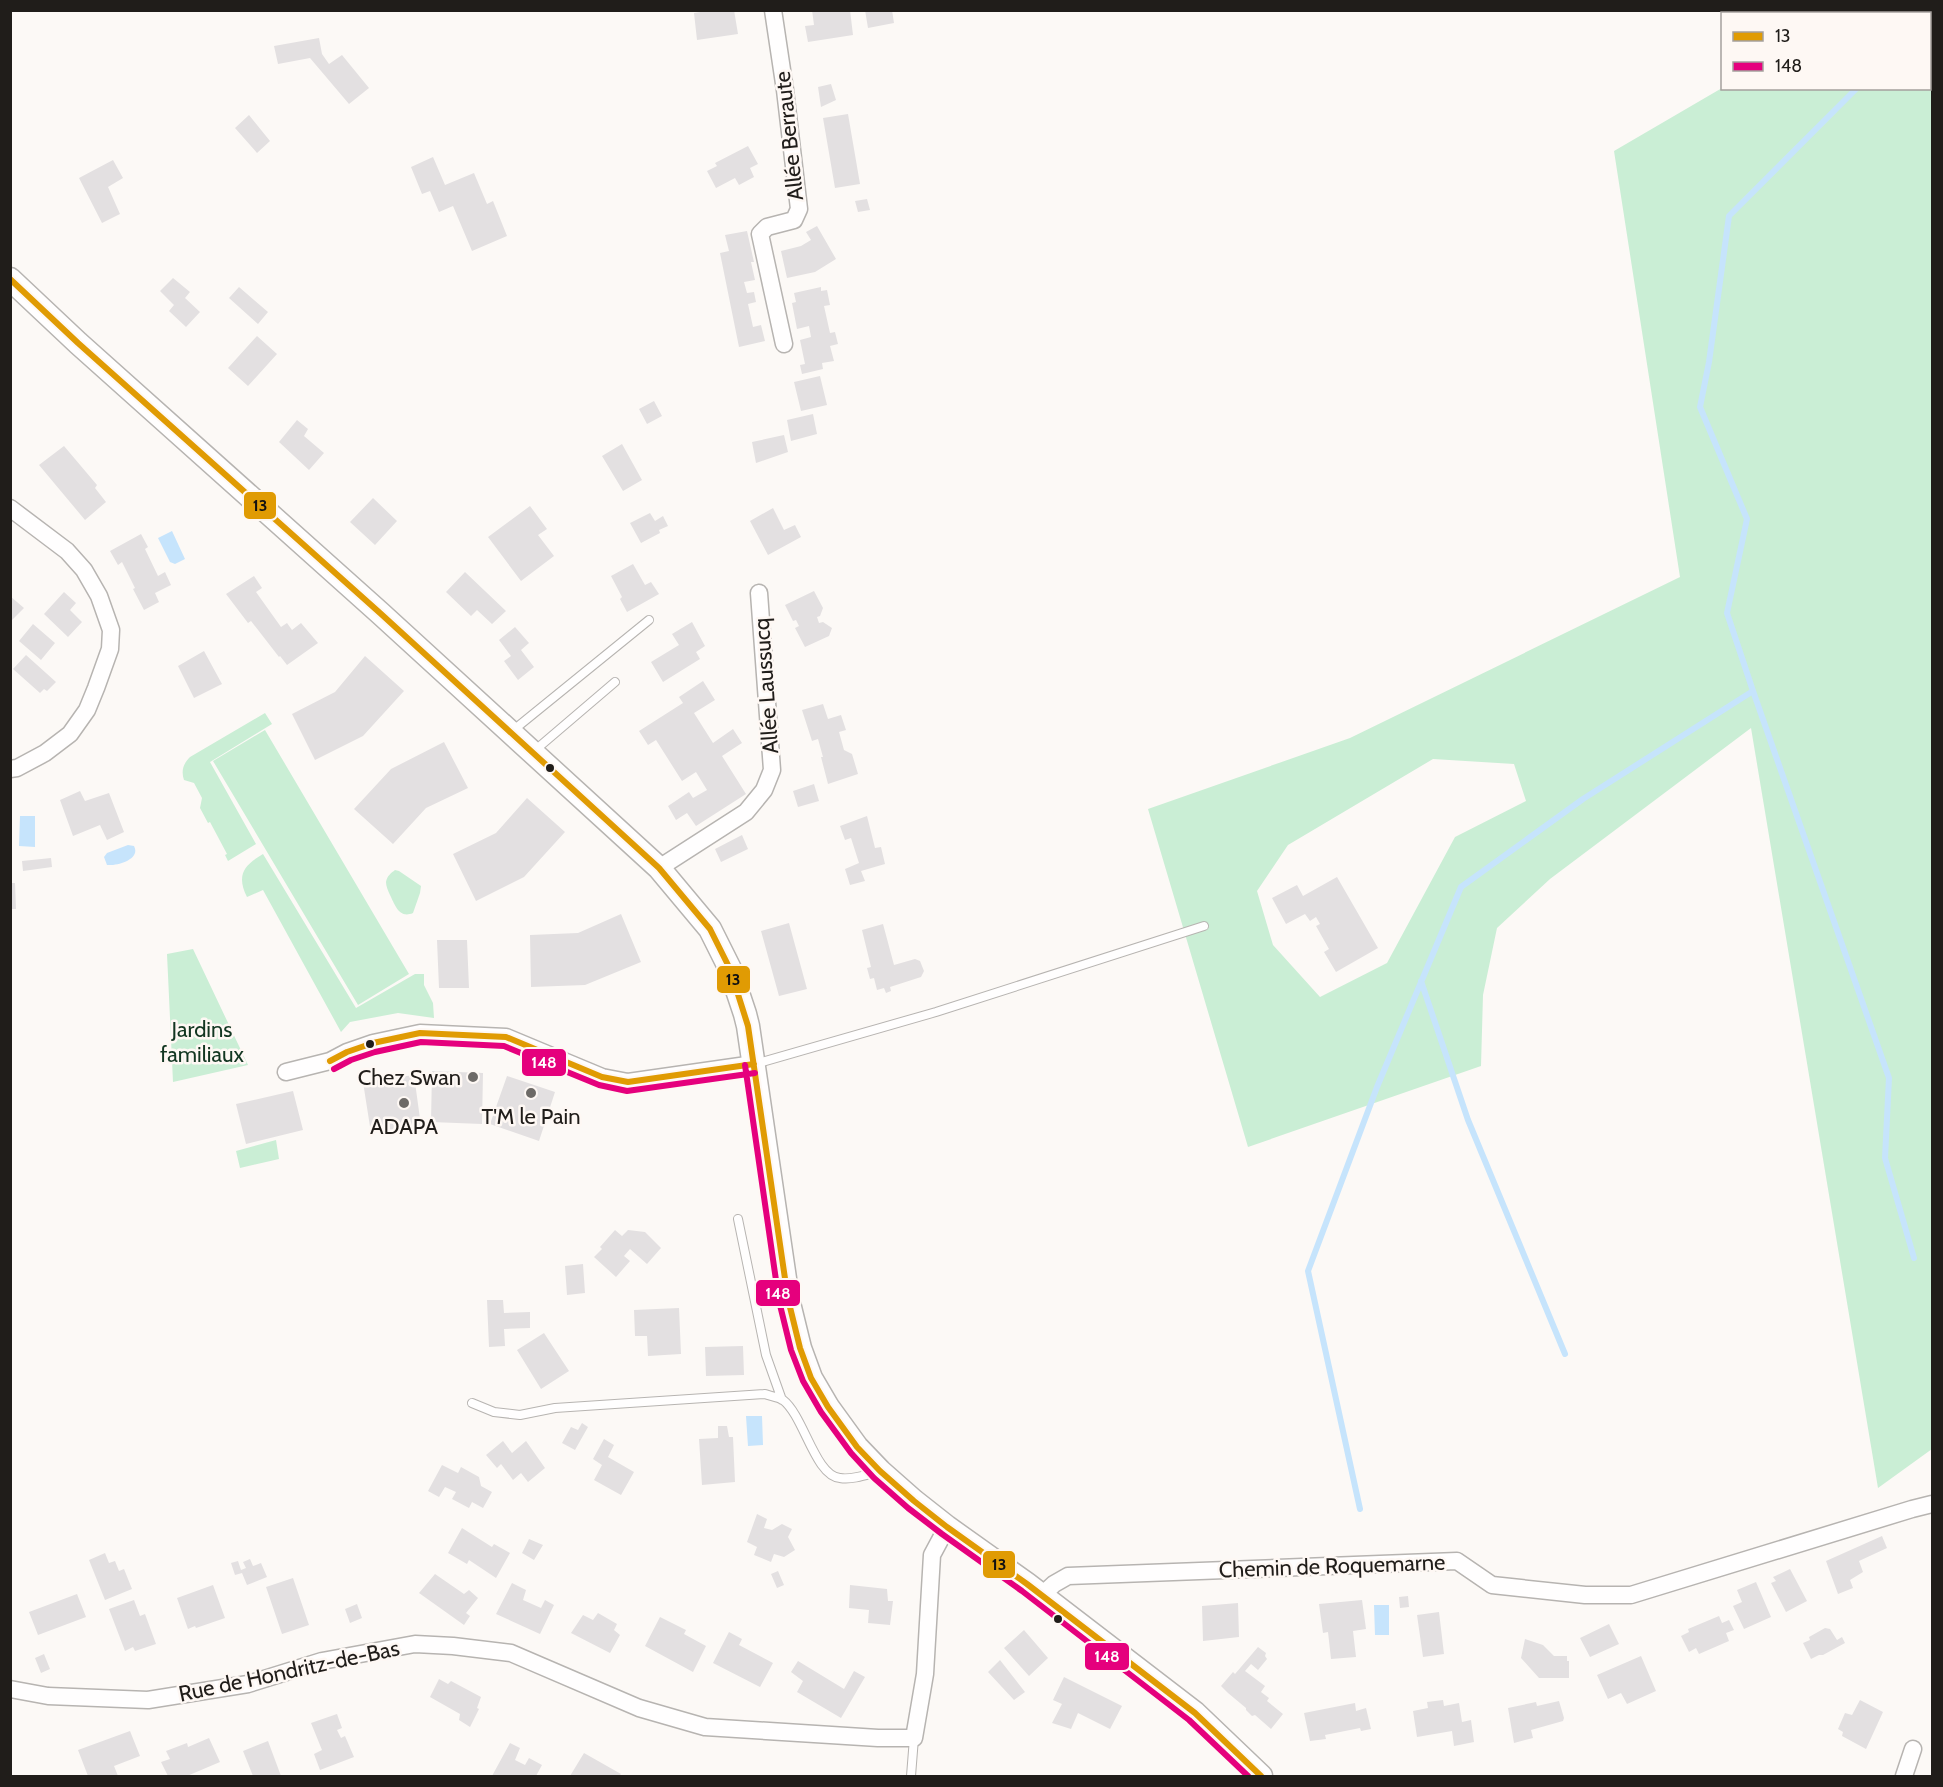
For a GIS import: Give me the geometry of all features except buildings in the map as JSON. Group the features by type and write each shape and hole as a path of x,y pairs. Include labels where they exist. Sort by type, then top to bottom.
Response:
{"main road":[{"path":"10,279 659,868 710,929 730,969 748,1026 788,1299 800,1348 811,1378 828,1407 857,1448 880,1471 947,1527 1196,1713 1261,1776"}],"street":[{"name":"Allée Berraute","path":"773,10 799,209 794,220 767,227 760,234 784,344"},
{"path":"10,508 67,550 84,570 99,596 111,630 110,649 96,688 87,710 70,734 45,753 17,768 10,769"},
{"name":"Allée Laussucq","path":"659,868 746,812 764,790 772,770 759,593"},
{"path":"286,1072 330,1061 373,1043 420,1033 507,1037 602,1077 628,1082 754,1064"},
{"name":"Chemin de Roquemarne","path":"1041,1596 1054,1584 1068,1576 1457,1561 1492,1585 1584,1594 1631,1595 1932,1504"},
{"path":"914,1738 926,1674 932,1555 947,1527"},
{"name":"Rue de Hondritz-de-Bas","path":"10,1689 48,1696 148,1700 248,1684 322,1661 403,1646 415,1644 453,1646 510,1653 639,1708 705,1727 878,1738 914,1738"},
{"path":"1904,1776 1913,1749"}],"lane":[{"path":"510,732 649,620"},
{"path":"532,752 615,682"},
{"path":"754,1064 936,1012 1204,926"},
{"path":"738,1219 766,1355 782,1400 795,1414 824,1469 838,1479 880,1471"},
{"path":"472,1403 494,1412 520,1415 555,1408 765,1394 782,1400"},
{"path":"911,1776 914,1738"}],"green space":[{"path":"1858,10 1932,11 1932,1449 1878,1488 1751,728 1550,879 1497,928 1483,995 1481,1066 1248,1147 1148,809 1350,738 1680,577 1614,151 1721,89 1931,90 1931,12 1854,12","holes":["1433,759 1514,764 1526,801 1455,837 1387,963 1320,997 1273,945 1257,891 1288,845"]},
{"path":"265,713 272,724 210,762 256,844 228,861 225,855 227,854 200,808 202,798 194,783 184,780 183,768 190,757"},
{"path":"265,730 409,974 358,1005 213,761"},
{"path":"263,854 356,1008 415,974 424,974 424,985 433,1003 434,1018 398,1013 350,1022 341,1032 263,890 247,897 242,883 244,871 251,862"},
{"path":"395,870 421,886 413,913 401,913 386,885 389,875"},
{"name":"Jardins familiaux","path":"193,949 248,1065 173,1082 167,954"},
{"path":"276,1140 279,1159 240,1168 236,1151"}],"water":[{"path":"172,531 185,559 175,564 170,562 158,538"},
{"path":"20,816 35,816 35,847 19,846"},
{"path":"128,845 134,846 134,855 131,858 122,863 107,865 104,857 107,853"},
{"path":"746,1416 762,1416 763,1445 748,1446"},
{"path":"1374,1605 1389,1605 1389,1635 1375,1635"}],"waterway":[{"path":"1360,1509 1308,1271 1377,1087 1461,887 1583,799 1753,691 1727,613 1747,519 1700,407 1709,362 1729,216 1855,90"},
{"path":"1753,691 1889,1078 1885,1158 1914,1258"},
{"path":"1421,981 1468,1120 1565,1354"}],"transit line":[{"name":"13","path":"10,279 659,868 710,929 730,969 748,1026 788,1299 800,1348 811,1378 828,1407 857,1447 914,1501 1195,1713 1261,1776"},
{"name":"13","path":"330,1061 373,1043 420,1033 506,1037 602,1077 628,1082 754,1064"},
{"name":"148","path":"334,1069 351,1060 375,1052 421,1042 504,1046 599,1085 627,1091 755,1073"},
{"name":"148","path":"745,1065 779,1301 791,1350 803,1381 821,1412 851,1453 874,1478 908,1508 1022,1591 1189,1720 1248,1776"}],"place":[{"name":"Chez Swan","path":"473,1077"},
{"name":"T'M le Pain","path":"531,1093"},
{"name":"ADAPA","path":"404,1103"}]}
